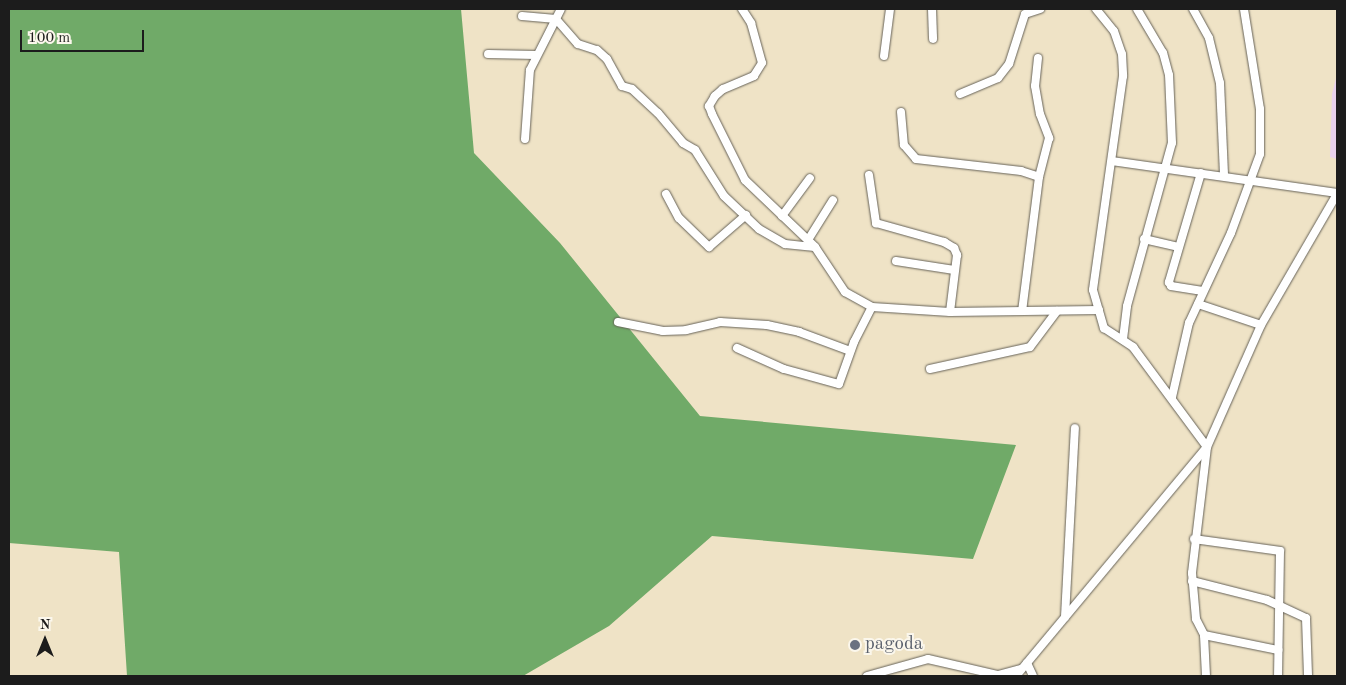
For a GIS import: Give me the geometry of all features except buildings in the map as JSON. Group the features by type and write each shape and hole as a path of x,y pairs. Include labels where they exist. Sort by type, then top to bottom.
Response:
{"street":[{"path":"525,139 530,70 561,9"},
{"path":"742,9 751,23 762,64 754,76 723,89 709,106 745,180 815,247 845,292 872,307 950,312 1099,310"},
{"path":"884,56 890,9"},
{"path":"932,9 933,39"},
{"path":"960,94 998,78 1009,64 1025,14 1040,9"},
{"path":"1096,9 1114,31 1122,54 1123,76 1093,290 1104,328 1133,346 1207,447 1207,463 1194,539 1192,581 1196,619 1204,635 1206,676"},
{"path":"1123,339 1127,306 1144,239 1167,169 1172,142 1170,75 1162,53 1137,9"},
{"path":"1192,9 1209,38 1220,83 1224,176"},
{"path":"1172,397 1189,323 1231,233 1260,154 1260,109 1244,9"},
{"path":"522,16 556,19 578,44 597,50 607,59 622,86 632,89 658,113 683,142 695,150 724,196 759,229 785,244 815,247"},
{"path":"488,54 536,55"},
{"path":"1022,311 1039,177 1049,138 1040,114 1036,86 1038,58"},
{"path":"901,112 904,145 916,159 1021,171 1039,177"},
{"path":"867,676 928,659 998,675 1018,673 1207,447 1261,325 1337,194 1112,161"},
{"path":"1201,173 1168,282 1171,286 1203,291"},
{"path":"869,175 876,223 951,245 957,255 950,312"},
{"path":"782,216 810,178"},
{"path":"666,194 679,218 709,247 746,215"},
{"path":"808,240 833,200"},
{"path":"1144,239 1178,247"},
{"path":"896,261 954,270"},
{"path":"1198,304 1261,325"},
{"path":"737,348 784,369 836,385 839,384 850,351 872,307"},
{"path":"930,369 1030,347 1057,311"},
{"path":"618,322 663,330 686,330 720,322 767,325 799,332 850,351"},
{"path":"1065,617 1075,428"},
{"path":"1194,539 1280,551 1278,676"},
{"path":"1192,581 1278,606 1306,618 1308,676"},
{"path":"1204,635 1278,650"},
{"path":"1027,663 1033,676"}],"shaded area":[{"path":"1337,74 1337,159 1330,157 1332,94"}],"green space":[{"path":"9,9 461,9 474,153 560,243 700,416 1016,445 973,559 712,536 609,626 523,676 127,676 119,552 9,543"}],"place":[{"name":"pagoda","path":"855,645"}]}
